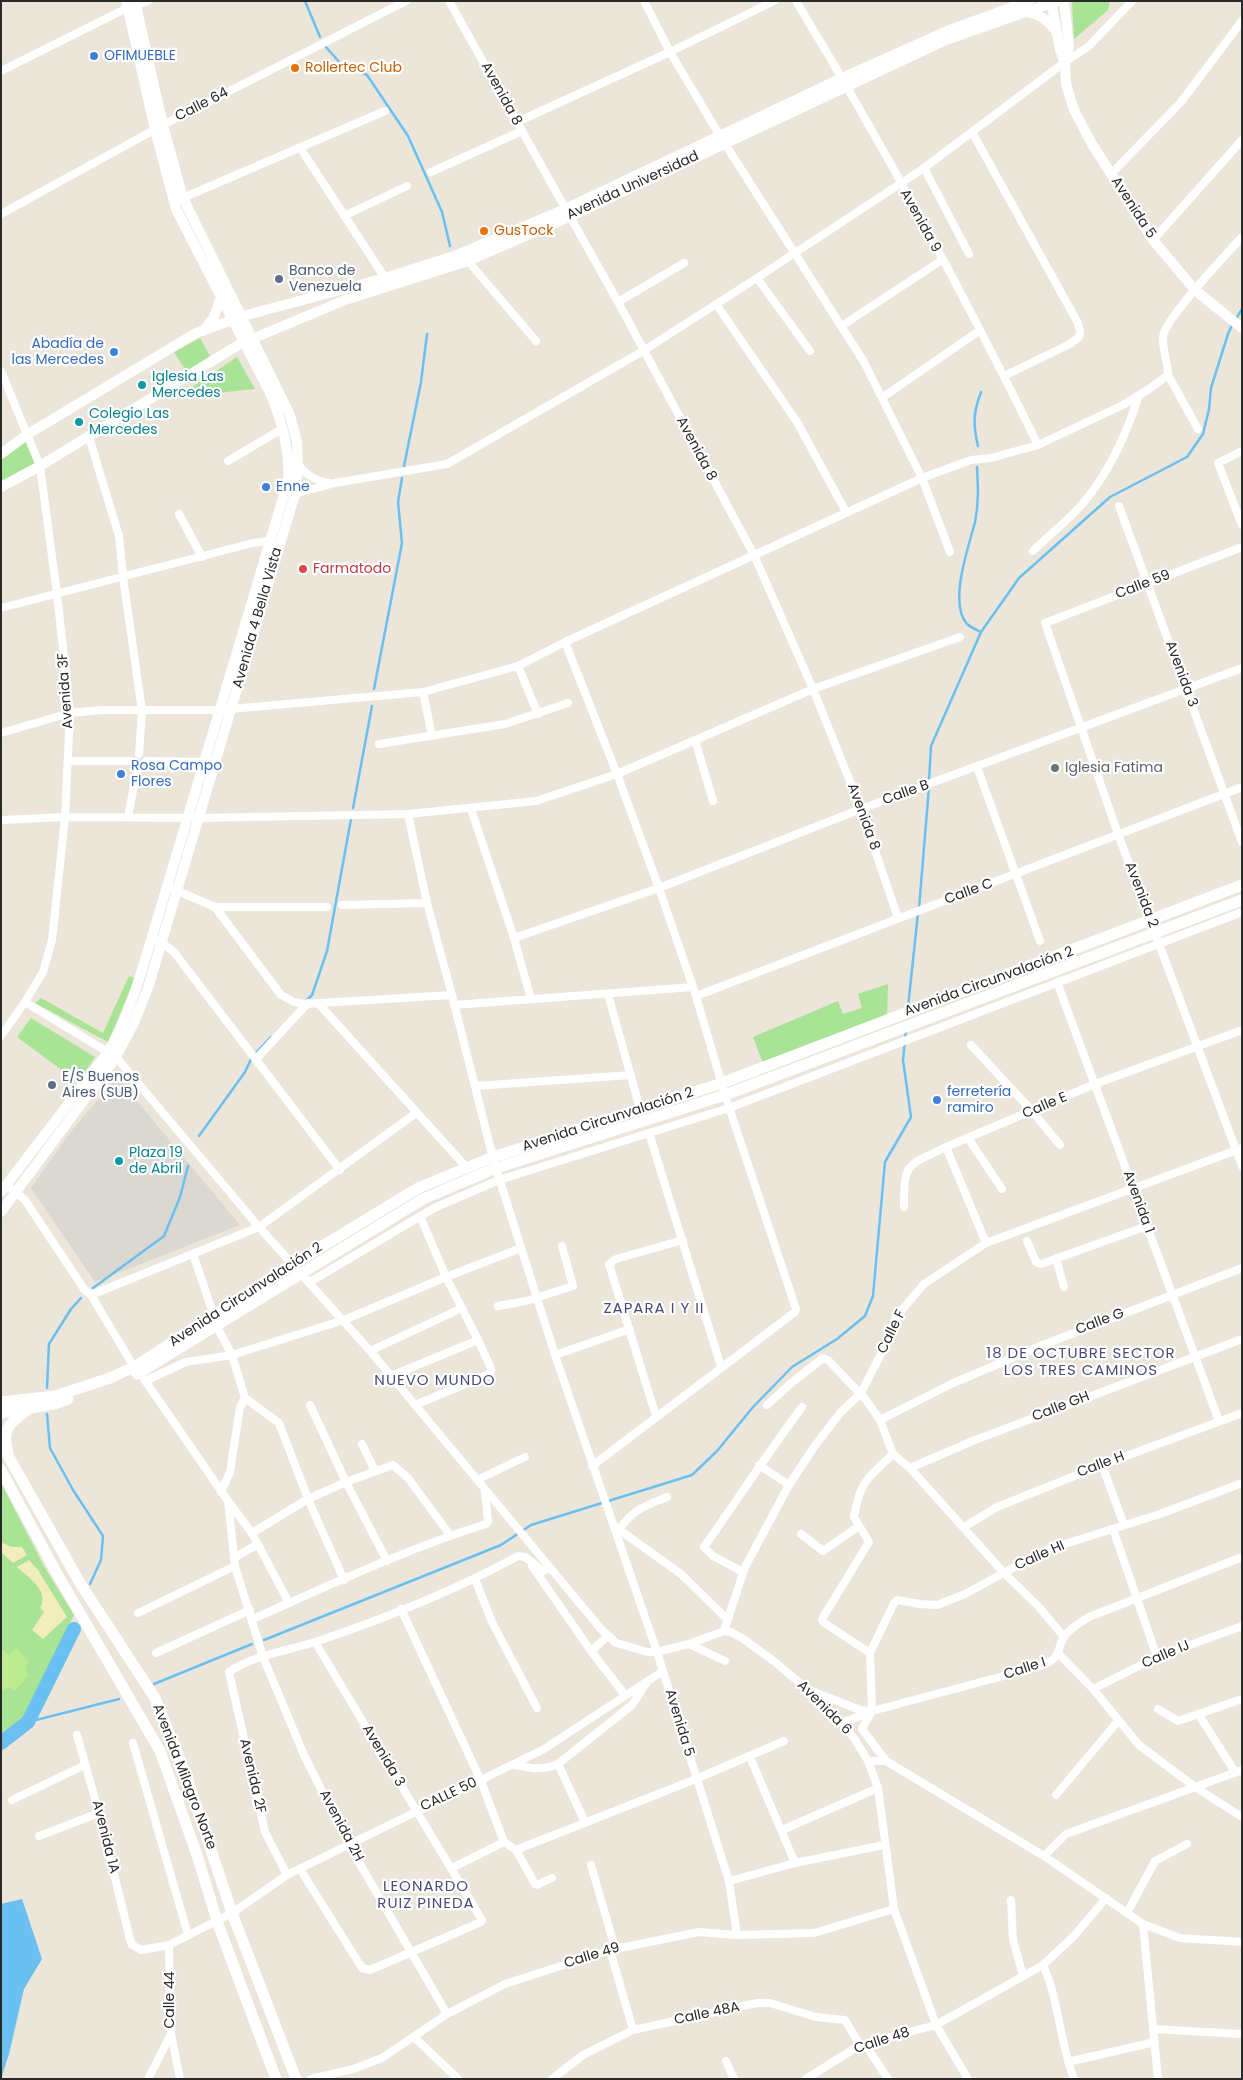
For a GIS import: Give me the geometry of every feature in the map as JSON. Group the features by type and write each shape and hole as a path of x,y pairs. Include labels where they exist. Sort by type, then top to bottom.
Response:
{"main road":[{"name":"Avenida Circunvalación 2","path":"296,1269 423,1199 640,1109 722,1083 1242,886"},
{"name":"Avenida Circunvalación 2","path":"1,1413 54,1404 112,1386 140,1373 215,1321 418,1188 467,1168 496,1168 725,1095 891,1032 914,1030 1157,938 1242,900"},
{"path":"579,1142 582,1154"},
{"name":"Avenida Circunvalación 2","path":"1,1402 54,1396 110,1378 140,1373"},
{"path":"10,1458 4,1439 8,1426 30,1408"},
{"name":"Avenida Milagro Norte","path":"1,1443 80,1583 155,1698 185,1772 232,1913 296,2079"},
{"name":"Avenida Milagro Norte","path":"1,1470 56,1572 160,1752 197,1855 217,1920 276,2079"}],"street":[{"path":"1,71 131,4 148,1"},
{"name":"Calle 64","path":"1,214 159,128 406,1"},
{"name":"Avenida 8","path":"449,1 618,302 754,555 861,809 898,918"},
{"path":"644,1 670,52 722,139 842,325 883,397 922,478 950,552"},
{"path":"517,122 670,52 774,1"},
{"name":"Avenida 9","path":"796,1 844,82 942,260 1004,376 1038,445"},
{"name":"Avenida Universidad","path":"1,487 40,466 248,341 345,300 468,262 947,31 1029,1"},
{"name":"Avenida 5","path":"1064,1 1069,46 1065,62 1066,84 1074,110 1111,174 1153,240 1195,290 1242,328"},
{"path":"294,494 335,483 447,464 643,351 924,168 1089,46 1132,1"},
{"name":"Avenida Universidad","path":"844,82 946,40 1053,2"},
{"name":"Avenida 5","path":"1053,2 1056,31 1065,62"},
{"name":"Avenida 4 Bella Vista","path":"131,4 159,128 188,236 221,297 238,318"},
{"path":"1025,12 1044,18 1056,31"},
{"path":"1111,174 1181,102 1242,21"},
{"path":"178,200 385,111"},
{"path":"431,172 522,131"},
{"path":"972,132 1074,315 1080,331 1079,336 1070,344 1004,376"},
{"path":"1153,240 1242,140"},
{"path":"300,149 385,278"},
{"path":"924,168 969,254"},
{"path":"344,216 407,186"},
{"name":"Avenida 4 Bella Vista","path":"172,889 188,818 268,541 288,480 289,463 282,429 271,395 238,318 178,200"},
{"name":"Avenida Universidad","path":"1,454 28,434 196,333 238,318 385,278 457,255 567,213"},
{"path":"1198,429 1168,375 1163,342 1164,331 1195,290 1242,238"},
{"path":"842,325 942,260"},
{"path":"468,262 536,341"},
{"path":"618,302 684,263"},
{"path":"757,278 810,351"},
{"path":"203,331 216,314 221,297"},
{"path":"716,304 797,422 846,512"},
{"path":"883,397 979,331"},
{"name":"Avenida 4 Bella Vista","path":"4,1194 15,1192 134,1023 148,988 156,941 172,889 199,818 280,544 294,494 298,465 297,442 290,415 248,341"},
{"name":"Avenida 3F","path":"1,371 40,466 70,713 65,817 52,940 43,972 1,1036"},
{"path":"1,733 70,713 101,710 220,710 423,692 518,666 565,642 922,478 971,460 991,458 1038,445 1123,405 1168,375"},
{"path":"1033,551 1084,502 1106,470 1124,436 1139,395"},
{"path":"228,461 282,429"},
{"path":"89,437 119,536 123,578 142,710 138,754"},
{"path":"1242,450 1218,463 1242,525"},
{"path":"298,465 306,474 317,481 335,483"},
{"name":"Avenida 3","path":"1119,506 1242,842"},
{"path":"179,514 202,557"},
{"path":"1,608 268,541 280,544"},
{"name":"Calle 59","path":"1044,623 1242,547"},
{"name":"Avenida 2","path":"1044,623 1118,834 1197,1046 1239,1149 1242,1166"},
{"path":"244,625 255,628"},
{"path":"1,820 65,817 199,818 408,814 536,802 617,774 812,689 960,637"},
{"path":"565,642 617,774 693,986 729,1108 796,1309 592,1466"},
{"path":"518,666 538,714"},
{"name":"Calle B","path":"514,938 659,888 861,809 1242,668"},
{"path":"423,692 432,736"},
{"path":"379,744 505,724 568,703"},
{"path":"695,740 713,801"},
{"path":"130,761 132,757 138,754 145,757 144,768 136,770"},
{"path":"68,761 130,761"},
{"path":"130,761 136,770"},
{"path":"146,761 215,763"},
{"path":"977,767 1040,940"},
{"path":"128,817 136,770"},
{"name":"Calle C","path":"696,996 1242,787"},
{"path":"471,809 514,938 531,999"},
{"name":"Avenida 5","path":"408,814 427,904 496,1168 555,1355 592,1466 617,1528 663,1670 729,1881 737,1935"},
{"path":"172,889 215,907 327,907"},
{"path":"342,905 427,904"},
{"path":"215,907 281,995 294,1002 318,1003 452,995"},
{"path":"1157,938 1242,912"},
{"path":"156,941 174,952 340,1170"},
{"path":"310,1282 434,1208 496,1168 582,1154 729,1108 892,1045 914,1030 1057,982 1091,963"},
{"name":"Avenida 1","path":"1057,982 1219,1421"},
{"path":"454,1005 693,986"},
{"path":"608,994 640,1109"},
{"path":"25,1002 112,1054 259,1227 344,1320 485,1491 616,1644 632,1649 657,1652 689,1644 724,1630"},
{"path":"256,1059 308,1003"},
{"path":"318,1003 467,1168"},
{"name":"Calle E","path":"904,1207 906,1173 917,1161 1095,1084 1242,1030"},
{"path":"971,1045 1032,1111 1060,1145"},
{"name":"Avenida 4 Bella Vista","path":"1,1212 4,1194 112,1054"},
{"path":"475,1086 631,1075"},
{"path":"91,1295 259,1227 416,1113"},
{"path":"649,1133 721,1367"},
{"path":"968,1138 1002,1189"},
{"path":"946,1147 986,1243"},
{"name":"Calle F","path":"724,1630 743,1572 789,1486 814,1447 840,1413 861,1394 881,1354 896,1317 924,1284 986,1243 1239,1149"},
{"path":"434,1208 444,1190"},
{"path":"15,1192 25,1200 84,1289 91,1295 140,1373 221,1492 252,1533 289,1603"},
{"path":"415,1405 487,1375 491,1371 478,1340 446,1277 420,1216"},
{"path":"1027,1241 1038,1264 1148,1226"},
{"path":"656,1416 609,1264 616,1258 683,1240"},
{"path":"498,1306 573,1286 562,1246"},
{"path":"140,1373 186,1362 232,1355 344,1320 521,1248"},
{"path":"193,1254 215,1321 232,1355 245,1398 279,1423 308,1499 344,1580"},
{"path":"1056,1258 1064,1286"},
{"name":"Calle G","path":"880,1420 951,1384 1043,1344 1242,1268"},
{"path":"370,1351 462,1308"},
{"path":"555,1355 630,1329"},
{"name":"Calle GH","path":"910,1468 975,1440 1195,1355 1242,1339"},
{"path":"391,1376 478,1340"},
{"path":"767,1405 823,1358 828,1360 861,1394 880,1420 893,1454 910,1468 1064,1637 1077,1624 1090,1617 1242,1558"},
{"path":"221,1492 230,1472 240,1407 245,1398"},
{"path":"310,1405 386,1561"},
{"path":"743,1572 713,1556 704,1547 759,1465 802,1407"},
{"name":"Calle H","path":"964,1527 997,1507 1102,1465 1242,1413"},
{"path":"362,1444 375,1471"},
{"path":"893,1454 860,1487 854,1517 870,1542 822,1619 823,1622 870,1653 872,1711 862,1727 864,1731 886,1761 1044,1856 1143,1924 1180,1938 1242,1942"},
{"path":"477,1480 526,1457"},
{"path":"252,1533 308,1499 390,1465 396,1466 408,1478 450,1536"},
{"path":"759,1465 789,1486"},
{"path":"1102,1465 1124,1525"},
{"name":"Calle HI","path":"870,1653 897,1600 920,1604 937,1604 965,1594 1046,1550 1124,1525 1242,1483"},
{"path":"253,1619 386,1561 488,1523 485,1491"},
{"path":"667,1497 639,1508 630,1514 617,1528 681,1574 728,1620"},
{"name":"Avenida 2H","path":"228,1502 234,1562 253,1619 263,1657 304,1755 349,1845 447,2014"},
{"path":"801,1534 823,1550 859,1526"},
{"path":"1112,1529 1138,1598 1157,1657"},
{"path":"138,1613 234,1562 258,1544"},
{"path":"263,1657 315,1642 475,1580 518,1556 525,1556 543,1571 550,1568"},
{"path":"525,1556 591,1651 625,1695"},
{"path":"475,1580 492,1622 537,1708"},
{"path":"401,1609 481,1781 504,1842 516,1850 534,1884 537,1885 552,1878"},
{"path":"156,1653 250,1610"},
{"name":"Calle IJ","path":"1093,1689 1157,1657 1242,1626"},
{"name":"Avenida 6","path":"724,1630 742,1638 808,1689 842,1723 868,1761 878,1788 884,1845 894,1909 936,2025 968,2079"},
{"path":"591,1651 608,1636"},
{"name":"Calle I","path":"842,1723 872,1711 1041,1666 1051,1662 1059,1654 1064,1637"},
{"name":"Avenida 3","path":"315,1642 481,1917 480,1922 412,1951"},
{"path":"689,1644 725,1661"},
{"path":"1059,1654 1093,1689 1139,1745 1195,1787 1242,1817"},
{"name":"Avenida 2F","path":"263,1657 229,1672 265,1832 287,1875"},
{"name":"CALLE 50","path":"130,1939 132,1945 141,1950 169,1945 232,1913 287,1875 544,1749 663,1670"},
{"path":"514,1764 548,1769 558,1764 632,1706 649,1680"},
{"path":"808,1689 860,1710 872,1711"},
{"path":"1158,1709 1178,1721 1242,1699"},
{"path":"1044,1856 1066,1834 1238,1771 1199,1714"},
{"path":"1056,1795 1118,1721"},
{"path":"854,1738 864,1731"},
{"name":"Avenida 1A","path":"76,1735 99,1813 130,1939"},
{"path":"516,1850 696,1779 784,1741"},
{"path":"133,1743 188,1935"},
{"path":"750,1757 795,1863"},
{"path":"868,1761 886,1761"},
{"path":"558,1764 585,1822"},
{"path":"12,1800 85,1766"},
{"path":"782,1830 878,1788"},
{"path":"39,1836 99,1813"},
{"path":"452,1868 504,1842"},
{"path":"1128,1913 1154,1861 1187,1844"},
{"path":"729,1881 795,1863 884,1845"},
{"path":"591,1865 634,2030"},
{"path":"300,1869 362,1968 370,1970 412,1951"},
{"name":"Calle 48","path":"806,2079 862,2045 936,2025 1043,1965 1074,1936 1106,1898"},
{"path":"1011,1900 1013,1939 1023,1976"},
{"name":"Calle 49","path":"311,2079 353,2069 382,2058 447,2014 505,1984 612,1949 699,1932 737,1935 814,1933 894,1909"},
{"path":"1143,1924 1158,2079"},
{"name":"Calle 44","path":"148,2079 171,2034 169,1945"},
{"path":"1043,1965 1052,1986 1068,2062 1074,2079"},
{"name":"Calle 48A","path":"552,2079 583,2055 634,2030 741,2006 770,2003 816,2016 845,2020 888,2079"},
{"path":"1153,2029 1242,2034"},
{"path":"171,2034 180,2079"},
{"path":"414,2037 458,2079"},
{"path":"1068,2062 1154,2042"},
{"path":"726,2061 734,2079"}],"green space":[{"path":"1072,1 1110,1 1108,10 1074,39"},
{"path":"200,338 210,356 187,372 174,352"},
{"path":"237,357 255,389 177,397"},
{"path":"28,434 40,466 1,485 1,455"},
{"path":"129,976 135,978 108,1042 35,1003 41,998 103,1033"},
{"path":"888,984 887,1016 763,1063 753,1037 838,1001 843,1014 862,1008 858,994"},
{"path":"31,1018 95,1057 78,1082 17,1037"},
{"path":"1,1483 45,1568 74,1615 24,1717 1,1736"},
{"path":"16,1647 29,1662 25,1669 29,1675 15,1691 9,1687 1,1692 1,1652 3,1650 9,1655"}],"sand":[{"path":"1,1542 11,1547 22,1547 27,1555 13,1563 1,1552"},
{"path":"29,1560 38,1570 67,1617 43,1639 32,1630 44,1612 40,1608 42,1596 40,1590 17,1567"}],"shaded area":[{"name":"Plaza 19 de Abril","path":"117,1077 240,1225 95,1282 31,1188 69,1134"}],"water":[{"path":"22,1899 42,1959 24,1989 9,2054 1,2079 1,1904"}],"waterway":[{"path":"305,1 320,37"},
{"path":"325,46 341,64 367,75 408,136 442,212 450,246"},
{"path":"1236,319 1242,309"},
{"path":"929,781 931,746 981,632 1019,578 1110,497 1187,457 1203,434 1209,409 1211,388 1233,323"},
{"path":"404,466 421,382 427,334"},
{"path":"978,446 975,419 976,406 981,392"},
{"path":"977,467 978,494 976,515 962,574 959,603 967,624 981,632"},
{"path":"374,689 402,543 398,502 402,478"},
{"path":"353,808 372,706"},
{"path":"919,908 929,787"},
{"path":"306,1001 312,995 327,951 351,819"},
{"path":"908,1007 918,913"},
{"path":"264,1640 501,1545 531,1525 692,1475 717,1451 753,1407 792,1367 837,1339 865,1316 873,1296 885,1162 911,1117 903,1060 906,1030"},
{"path":"199,1136 245,1072 252,1057 271,1037"},
{"path":"93,1288 164,1236 180,1197 188,1166"},
{"path":"47,1388 49,1344 71,1309 81,1298"},
{"path":"47,1414 50,1448 73,1490 103,1536 101,1560 90,1584"},
{"path":"1,1743 28,1722 74,1629"},
{"path":"154,1684 252,1644"},
{"path":"28,1722 119,1699"}],"place":[{"name":"OFIMUEBLE","path":"94,56"},
{"name":"Rollertec Club","path":"295,68"},
{"name":"GusTock","path":"484,231"},
{"name":"Banco de Venezuela","path":"279,279"},
{"name":"Abadía de las Mercedes","path":"114,352"},
{"name":"Iglesia Las Mercedes","path":"142,385"},
{"name":"Colegio Las Mercedes","path":"79,422"},
{"name":"Enne","path":"266,487"},
{"name":"Farmatodo","path":"303,569"},
{"name":"Iglesia Fatima","path":"1055,768"},
{"name":"Rosa Campo Flores","path":"121,774"},
{"name":"E/S Buenos Aires (SUB)","path":"52,1085"},
{"name":"ferretería ramiro","path":"937,1100"},
{"name":"Plaza 19 de Abril","path":"119,1161"}],"district":[{"name":"ZAPARA I Y II","path":"654,1309"},
{"name":"18 DE OCTUBRE SECTOR LOS TRES CAMINOS","path":"1081,1362"},
{"name":"NUEVO MUNDO","path":"435,1381"},
{"name":"LEONARDO RUIZ PINEDA","path":"426,1896"}]}
